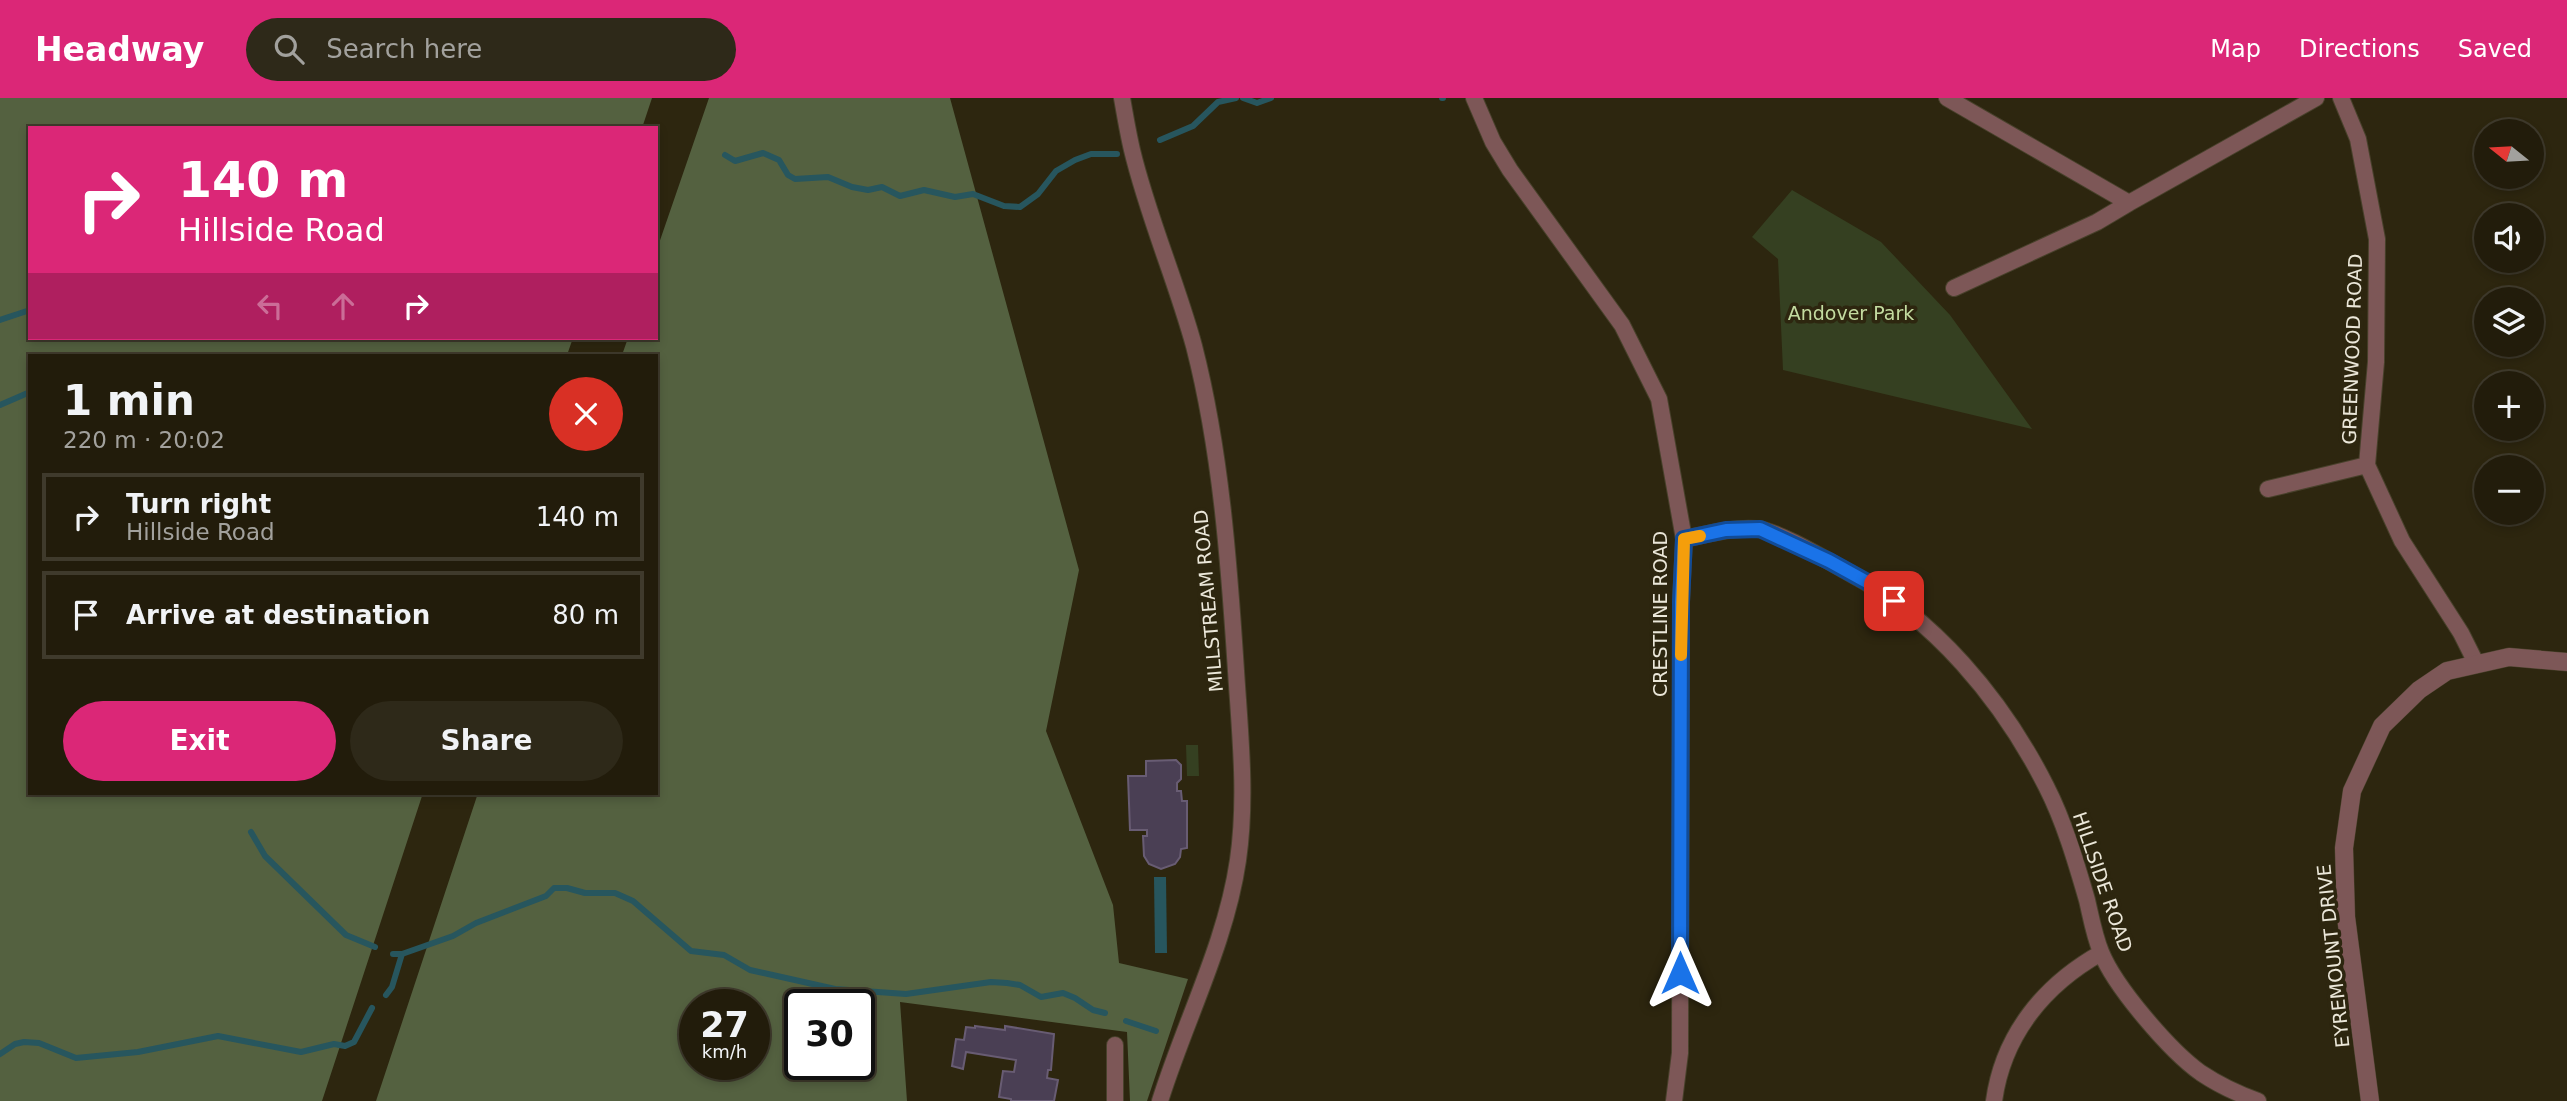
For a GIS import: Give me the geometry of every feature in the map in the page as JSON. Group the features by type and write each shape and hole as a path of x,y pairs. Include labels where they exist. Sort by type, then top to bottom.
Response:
{"street":[{"name":"MILLSTREAM ROAD","path":"1122,98 1132,151 1195,349 1212,436 1233,622 1241,750 1243,816 1234,885 1218,939 1172,1061 1160,1101"},
{"name":"CRESTLINE ROAD","path":"1474,98 1493,142 1510,170 1622,325 1659,399 1684,539 1681,602 1680,1053 1674,1101"},
{"path":"1947,98 2129,203"},
{"path":"1954,288 2097,222 2316,98"},
{"name":"GREENWOOD ROAD","path":"2341,98 2358,139 2377,239 2376,362 2367,465 2402,541 2461,633 2476,663"},
{"path":"2268,489 2367,465"},
{"name":"HILLSIDE ROAD","path":"1684,539 1726,530 1760,529 1805,548 1876,587 1930,630 2002,710 2047,787 2076,861 2101,953 2124,990 2170,1046 2201,1073 2240,1095 2258,1101"},
{"name":"EYREMOUNT DRIVE","path":"2370,1101 2346,917 2344,848 2352,791 2382,726 2419,690 2446,671 2509,657 2567,662"},
{"path":"1994,1101 1996,1084 2015,1035 2040,998 2078,965 2101,953"},
{"path":"1115,1045 1115,1101"}],"green space":[{"path":"0,98 652,98 643,126 28,126 28,340 572,340 567,354 28,354 28,795 422,795 322,1101 0,1101"},
{"path":"709,98 950,98 1079,570 1046,731 1113,905 1119,963 1188,979 1147,1101 1130,1101 1127,1032 900,1002 907,1101 376,1101 477,795 658,795 658,354 622,354 627,340 658,340 658,246"},
{"name":"Andover Park","path":"1792,190 1881,242 1950,315 2032,429 1783,370 1778,259 1752,237"},
{"path":"1186,745 1198,745 1199,776 1187,776"}],"water":[{"path":"1154,877 1166,877 1167,953 1155,953"}],"building":[{"path":"1176,760 1181,765 1181,779 1177,783 1177,791 1181,791 1182,801 1187,801 1187,848 1181,849 1175,864 1161,869 1149,864 1144,856 1143,836 1147,836 1147,830 1130,830 1128,776 1146,776 1146,761"},
{"path":"1005,1026 1054,1034 1051,1070 1048,1070 1047,1078 1058,1080 1054,1101 1011,1101 999,1097 1003,1071 1014,1072 1016,1060 966,1052 963,1069 952,1066 956,1039 964,1040 966,1027 1005,1030"}],"waterway":[{"path":"1160,140 1193,126 1218,102 1236,98"},
{"path":"1243,98 1257,103 1271,98"},
{"path":"725,155 735,161 763,153 779,160 788,175 795,179 828,177 868,190 882,187 900,196 924,190 955,197 973,194 1004,206 1020,207 1038,194 1056,171 1075,160 1091,154 1117,154"},
{"path":"0,320 28,311"},
{"path":"0,405 28,393"},
{"path":"251,832 265,856 346,935 375,947"},
{"path":"393,954 402,954 453,936 476,923 546,896 554,888 567,888 585,893 615,893 633,901 691,951 724,955 750,970 835,989 906,994 991,982 1007,983 1020,985 1041,997 1063,993 1093,1010 1105,1013"},
{"path":"386,995 392,987 402,954"},
{"path":"0,1054 15,1044 24,1042 39,1043 76,1058 138,1052 218,1036 301,1052 334,1044 345,1046 354,1042 372,1008"},
{"path":"1126,1021 1156,1031"}],"slow traffic":[{"path":"1681,655 1684,539 1700,536"}],"route":[{"path":"1680,973 1681,602 1684,539 1726,530 1760,529 1805,548 1876,587 1894,601"}]}
